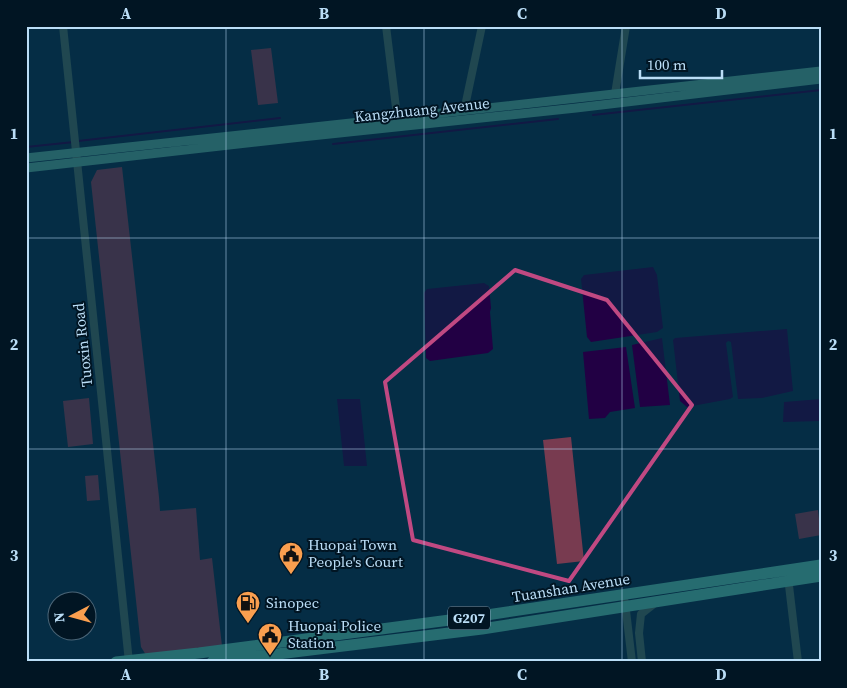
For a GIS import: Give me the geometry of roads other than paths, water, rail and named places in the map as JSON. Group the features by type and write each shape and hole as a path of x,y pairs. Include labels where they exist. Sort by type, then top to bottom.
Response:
{"highway":[{"name":"Tuanshan Avenue","path":"116,662 480,616 625,601 655,602 788,576 821,565"},
{"name":"Tuanshan Avenue","path":"212,662 476,630 625,601 788,576 821,576"}],"main road":[{"name":"Kangzhuang Avenue","path":"26,168 292,138 464,111 821,71"},
{"name":"Kangzhuang Avenue","path":"26,158 576,108 821,79"}],"street":[{"name":"Tuoxin Road","path":"63,26 129,661"},
{"path":"386,26 397,123"},
{"path":"464,111 482,26"},
{"path":"615,94 626,26"},
{"path":"788,576 798,662"},
{"path":"625,601 632,662"},
{"path":"642,662 639,634 641,614 655,602"}],"waterway":[{"path":"593,115 821,90"},
{"path":"78,141 280,118"},
{"path":"333,144 558,119"},
{"path":"26,147 74,142"}],"place":[{"name":"Huopai Town People's Court","path":"291,575"},
{"name":"Sinopec","path":"248,624"},
{"name":"Huopai Police Station","path":"270,656"}]}
